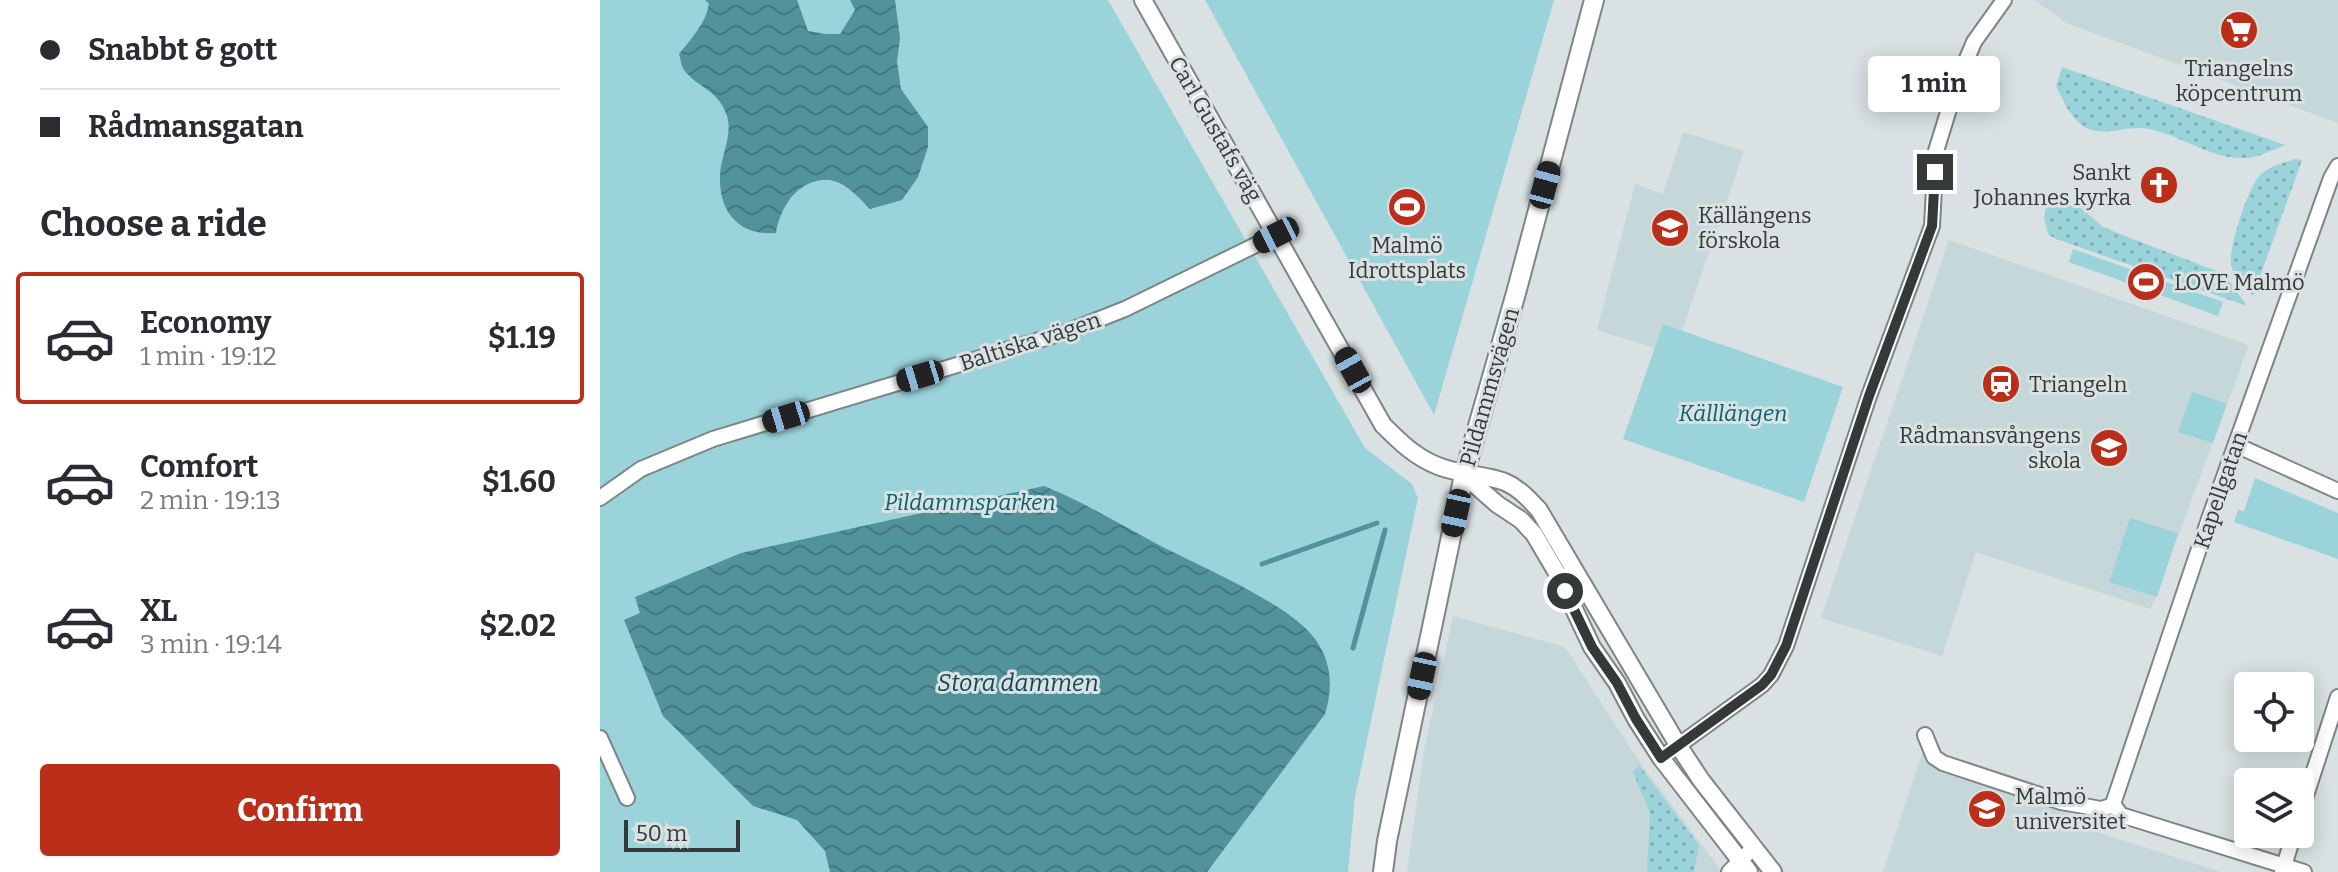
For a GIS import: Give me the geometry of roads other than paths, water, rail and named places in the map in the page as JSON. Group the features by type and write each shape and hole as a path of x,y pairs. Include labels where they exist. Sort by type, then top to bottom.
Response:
{"main road":[{"name":"Pildammsvägen","path":"1383,872 1464,475 1594,0"}],"street":[{"name":"Carl Gustafs väg","path":"1143,0 1383,425 1407,450 1435,465 1464,475 1503,481 1519,490 1539,510 1678,745 1773,872"},
{"path":"1661,758 1762,685 1771,675 1786,646 1869,396 1932,226 1936,151 1958,80 1974,42 2004,0"},
{"name":"Kapellgatan","path":"2118,810 2236,445 2331,178 2338,166"},
{"name":"Baltiska vägen","path":"600,498 641,469 713,439 1083,326 1125,309 1276,235"},
{"path":"2236,445 2338,491"},
{"name":"Carl Gustafs väg","path":"1464,475 1534,534 1557,573 1592,647 1617,683 1636,719 1739,868"},
{"path":"2314,771 2338,697"},
{"path":"1925,735 1934,757 1943,763 2068,804 2118,810 2283,869 2304,872"},
{"path":"600,738 627,798"},
{"path":"1739,868 1753,848"},
{"path":"2283,869 2290,848"}],"water":[{"path":"705,0 797,0 808,31 840,34 855,10 850,0 895,0 900,38 897,62 901,89 928,127 928,147 918,177 902,200 870,209 841,184 829,180 818,181 792,196 782,213 776,233 752,231 734,220 723,201 721,190 727,116 713,94 690,77 679,54 705,18 709,4"},
{"name":"Stora dammen","path":"1044,486 1265,599 1303,626 1325,657 1330,685 1325,714 1207,872 830,872 825,851 797,820 753,806 663,716 624,620 640,613 635,597 741,553"}],"waterway":[{"path":"1262,564 1377,523"},
{"path":"1353,648 1385,530"}],"place":[{"name":"Triangelns köpcentrum","path":"2239,30"},
{"name":"Sankt Johannes kyrka","path":"2159,185"},
{"name":"Malmö Idrottsplats","path":"1407,207"},
{"name":"Källängens förskola","path":"1670,228"},
{"name":"LOVE Malmö","path":"2146,282"},
{"name":"Triangeln","path":"2001,384"},
{"name":"Rådmansvångens skola","path":"2109,448"},
{"name":"Malmö universitet","path":"1987,809"}],"park label":[{"name":"Källlängen","path":"1733,413"},
{"name":"Pildammsparken","path":"970,502"}]}
